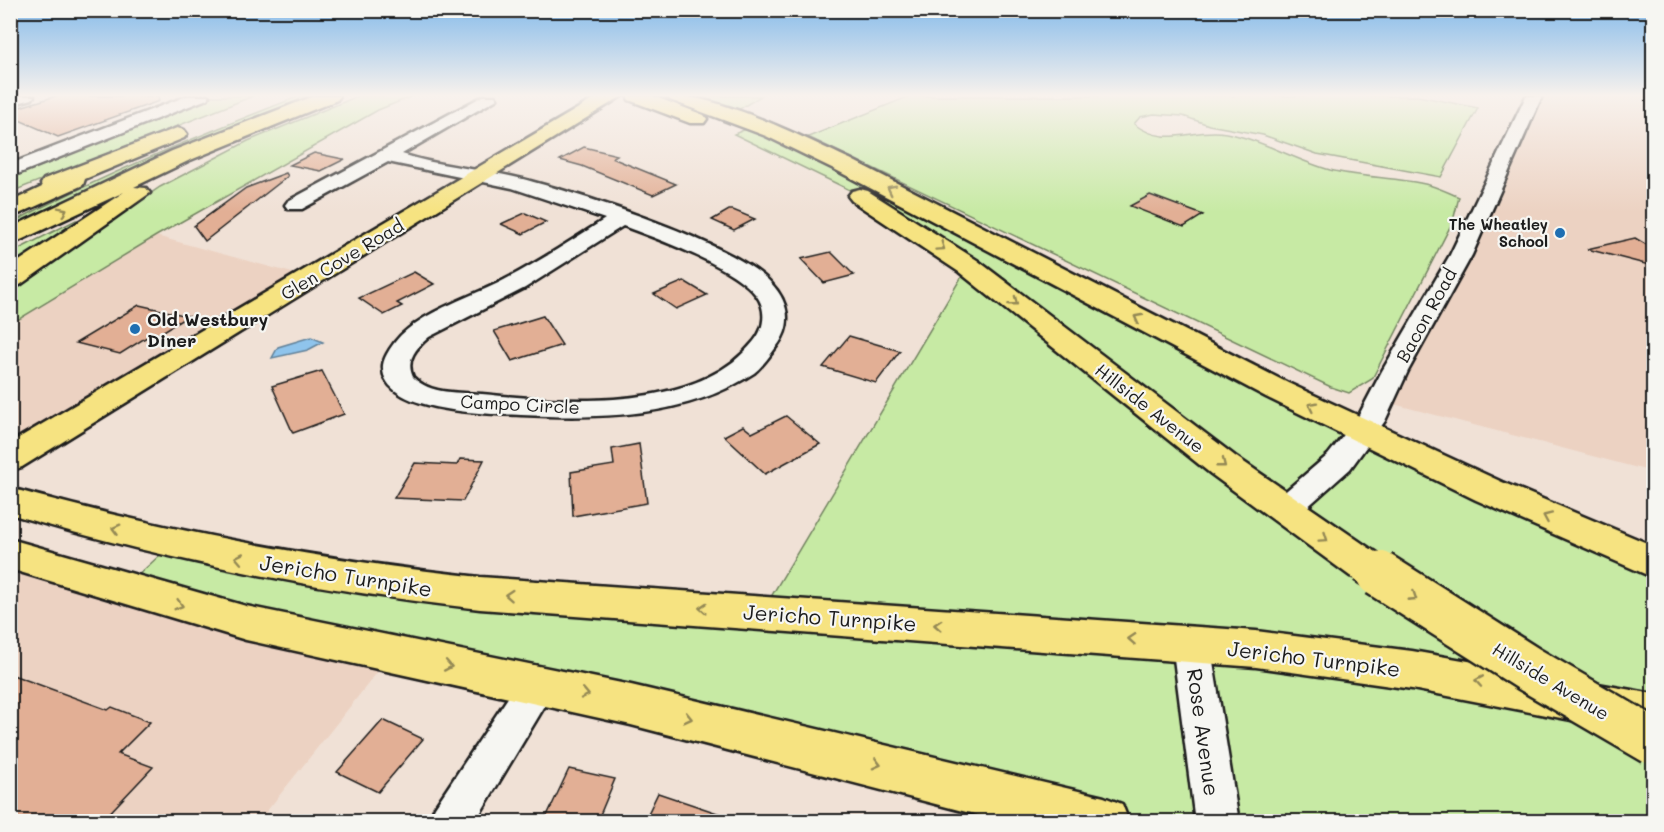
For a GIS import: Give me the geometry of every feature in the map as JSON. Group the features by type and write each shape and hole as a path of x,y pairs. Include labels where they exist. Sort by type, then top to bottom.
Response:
{"main road":[{"path":"10,196 76,168 172,135"},
{"path":"10,202 175,135"},
{"path":"10,211 178,135"},
{"path":"10,238 216,135"},
{"path":"10,279 230,135"},
{"name":"Glen Cove Road","path":"10,459 548,135"},
{"name":"Hillside Avenue","path":"731,135 786,157 858,194 913,228 986,279 1284,510 1364,565 1529,669 1653,742"},
{"path":"779,135 853,169 1198,349 1364,432 1542,515 1653,562"},
{"name":"Jericho Turnpike","path":"10,501 218,554 398,585 480,593 1191,643 1337,658 1653,715"},
{"path":"10,554 123,589 246,623 539,684 801,745 1104,822"}],"street":[{"path":"10,171 102,135"},
{"path":"295,205 422,135"},
{"name":"Bacon Road","path":"1284,510 1339,462 1364,432 1382,401 1395,371 1461,255 1516,135"},
{"name":"Campo Circle","path":"386,154 455,173 481,175 545,190 621,218 671,237 737,270 760,285 773,302 776,316 775,330 765,349 749,364 729,377 688,393 594,408 551,409 442,399 409,389 399,379 396,363 408,342 433,326 518,282 621,218"},
{"name":"Rose Avenue","path":"1191,643 1217,822"},
{"path":"450,822 539,684"}],"shaded area":[{"name":"The Wheatley School","path":"1517,135 1653,135 1653,472 1382,401 1395,371"},
{"path":"156,236 311,278 11,459 11,324"},
{"path":"10,554 391,655 259,821 11,821"}],"green space":[{"path":"106,135 155,135 11,192 11,174"},
{"path":"203,135 213,135 156,157 11,228 11,223 152,156"},
{"path":"263,135 334,135 156,236 11,324 11,290 160,187"},
{"path":"736,135 776,135 1653,563 1653,821 1104,821 123,589 173,543 762,612 968,266 858,194"},
{"path":"813,135 1235,135 1330,170 1417,182 1459,197 1453,221 1372,379 1349,393 1331,387 808,137"},
{"path":"1263,135 1464,135 1441,177 1317,154"},
{"path":"76,220 90,222 11,275 11,253"}],"water":[{"path":"311,337 323,342 308,350 272,358 278,347"}],"building":[{"path":"584,147 617,155 612,158 676,184 653,195 582,166 560,160"},
{"path":"314,153 345,159 321,171 290,165"},
{"path":"286,173 288,176 205,241 194,226 246,188"},
{"path":"1150,195 1203,215 1184,227 1130,206"},
{"path":"729,210 755,219 734,230 712,220"},
{"path":"525,213 546,222 523,234 501,224"},
{"path":"1635,238 1645,244 1653,244 1653,266 1587,249"},
{"path":"831,252 854,275 824,283 801,259"},
{"path":"414,272 434,284 397,303 402,306 384,315 359,298"},
{"path":"684,281 707,295 676,309 654,294"},
{"name":"Old Westbury Diner","path":"139,305 188,316 159,334 153,333 120,354 76,343"},
{"path":"543,316 562,345 512,361 494,331"},
{"path":"849,336 900,351 876,383 823,367"},
{"path":"322,371 344,414 293,433 272,386"},
{"path":"786,416 820,444 765,474 724,436 743,426 752,433"},
{"path":"639,444 647,503 573,516 571,472 614,465 612,449"},
{"path":"460,459 484,460 463,501 394,498 415,463 457,465"},
{"path":"10,674 108,710 112,707 150,722 118,754 153,767 101,822 10,822"},
{"path":"383,720 423,739 378,792 337,772"},
{"path":"569,769 615,779 597,822 544,822"},
{"path":"658,793 735,819 734,822 644,822"}],"place":[{"name":"The Wheatley School","path":"1560,233"},
{"name":"Old Westbury Diner","path":"135,329"}]}
